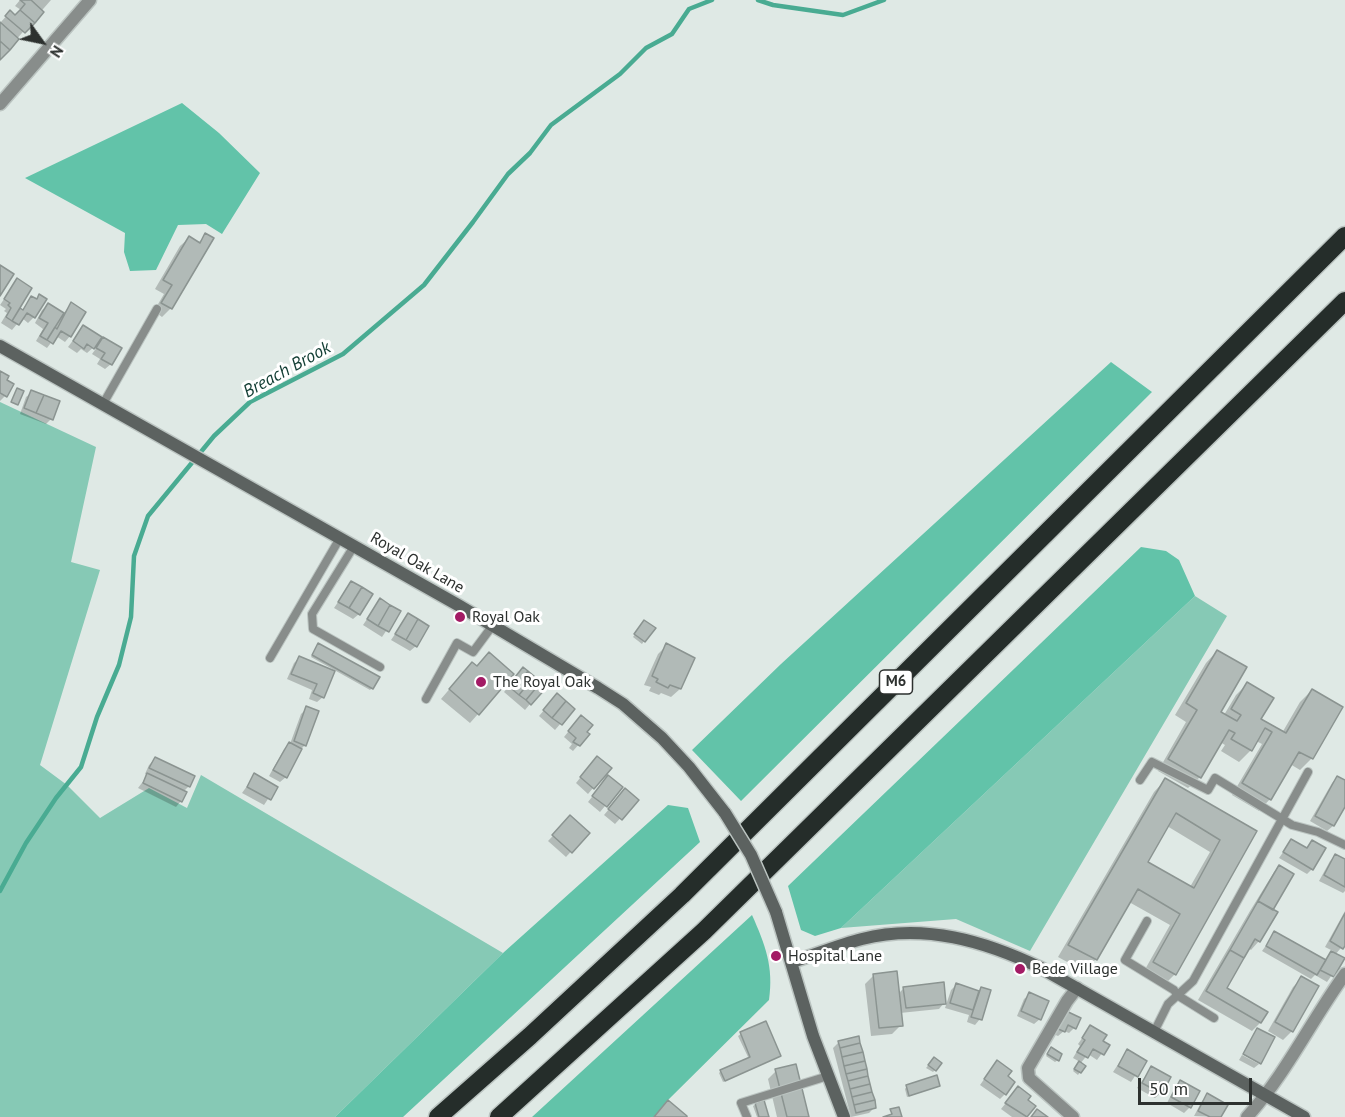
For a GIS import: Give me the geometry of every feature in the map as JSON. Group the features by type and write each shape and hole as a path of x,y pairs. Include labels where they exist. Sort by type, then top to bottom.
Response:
{"highway":[{"name":"M6","path":"438,1117 530,1036 682,895 1345,236"},
{"name":"M6","path":"499,1117 704,931 1345,301"}],"street":[{"path":"0,104 90,0"},
{"path":"0,346 103,404"},
{"name":"Royal Oak Lane","path":"103,404 569,670 623,704 662,738 689,766 725,813 751,855 776,912 813,1036 844,1117"},
{"path":"792,962 861,939 891,933 954,936 1012,954 1077,988 1265,1097 1304,1117"},
{"path":"1247,1117 1265,1097 1345,974"},
{"path":"1073,1117 1029,1077 1028,1068 1077,988"}],"lane":[{"path":"103,404 157,309"},
{"path":"270,658 340,538"},
{"path":"354,546 312,614 313,629 380,667"},
{"path":"426,699 457,643 473,652 493,625"},
{"path":"1140,780 1152,762 1208,790 1215,778 1292,825 1318,832 1345,845"},
{"path":"1154,1032 1168,1004 1193,981 1308,772"},
{"path":"1147,921 1125,960 1215,1018"},
{"path":"747,1117 741,1103 828,1076"}],"green space":[{"path":"182,103 219,133 260,173 222,234 206,224 178,225 156,270 130,271 124,252 125,233 25,178"},
{"path":"1111,362 1152,392 741,801 692,750 781,664"},
{"path":"0,402 96,447 71,562 100,570 40,765 67,785 100,818 149,788 187,808 201,775 503,953 335,1117 0,1117"},
{"path":"1141,547 1166,551 1179,560 1195,596 841,928 815,936 801,930 788,886"},
{"path":"1195,596 1227,616 1030,951 956,919 841,928"},
{"path":"668,805 688,808 700,842 403,1117 335,1117 503,953"},
{"path":"752,915 761,936 769,966 769,1000 668,1100 654,1117 532,1117"}],"building":[{"path":"20,0 31,0 44,12 35,23 20,10 25,4"},
{"path":"10,10 15,15 20,10 35,23 25,33 5,16"},
{"path":"0,22 19,39 10,50 0,41"},
{"path":"0,41 10,50 0,60"},
{"path":"205,233 214,238 172,309 161,303 172,285 163,280 189,236 200,243"},
{"path":"0,265 14,274 0,296"},
{"path":"17,278 32,288 12,321 6,317 11,308 8,305 10,303 4,299"},
{"path":"39,294 47,299 35,318 27,313 19,325 12,321 20,308 23,310 31,296 37,299"},
{"path":"71,302 86,312 71,337 61,331 53,344 47,340 55,327 57,329"},
{"path":"48,303 64,313 47,340 40,336 48,323 39,318"},
{"path":"83,325 102,337 94,349 87,344 84,349 73,341"},
{"path":"103,337 122,348 112,365 101,359 105,353 96,348"},
{"path":"0,371 9,376 7,380 14,384 7,397 0,393"},
{"path":"17,388 24,391 18,405 11,402"},
{"path":"31,390 44,395 36,413 24,408"},
{"path":"44,395 60,401 53,420 36,413"},
{"path":"351,581 362,587 349,608 338,602"},
{"path":"362,587 373,594 360,615 349,608"},
{"path":"380,598 390,605 378,626 367,619"},
{"path":"390,605 401,611 389,632 378,626"},
{"path":"408,613 418,619 406,640 395,634"},
{"path":"418,619 429,626 417,647 406,640"},
{"path":"644,620 656,628 645,642 634,634"},
{"path":"318,643 380,677 373,689 312,655"},
{"path":"666,643 695,658 681,689 670,685 668,688 656,682 658,679 652,676"},
{"path":"1217,650 1247,667 1221,712 1237,721 1241,715 1231,709 1247,682 1274,698 1261,719 1286,733 1312,689 1343,707 1313,759 1299,752 1271,800 1242,783 1272,732 1265,728 1252,751 1231,739 1235,733 1229,730 1201,778 1168,759 1197,710 1186,703"},
{"name":"The Royal Oak","path":"489,652 514,674 479,715 449,689 472,662 477,666"},
{"path":"299,656 335,671 324,698 313,693 317,684 291,674"},
{"path":"523,667 528,671 513,690 508,686"},
{"path":"528,671 534,676 519,695 513,690"},
{"path":"534,676 541,682 526,700 519,695"},
{"path":"541,682 547,687 531,705 526,700"},
{"path":"557,693 566,701 552,718 543,710"},
{"path":"566,701 575,709 562,725 552,718"},
{"path":"306,706 319,711 306,746 294,741"},
{"path":"581,715 593,725 587,732 590,734 580,746 573,742 576,738 568,731"},
{"path":"289,742 302,749 287,778 273,770"},
{"path":"597,756 612,768 594,789 580,777"},
{"path":"155,757 195,776 190,787 149,768"},
{"path":"147,773 187,792 182,802 143,783"},
{"path":"254,773 278,787 271,800 247,787"},
{"path":"608,775 623,787 607,807 592,796"},
{"path":"1337,776 1345,780 1345,807 1334,826 1315,816"},
{"path":"1165,778 1257,831 1176,975 1153,962 1180,914 1138,889 1097,960 1068,945","holes":["1176,813 1220,840 1194,888 1148,862"]},
{"path":"625,788 639,800 622,820 608,809"},
{"path":"570,815 590,833 572,853 552,835"},
{"path":"1291,839 1307,848 1312,840 1326,848 1313,870 1283,852"},
{"path":"1335,854 1345,859 1345,887 1324,875"},
{"path":"1279,865 1294,874 1273,910 1258,901"},
{"path":"1258,901 1278,912 1260,942 1255,939 1244,958 1230,950"},
{"path":"1345,913 1345,946 1343,949 1330,941"},
{"path":"1274,931 1326,960 1317,975 1266,946"},
{"path":"1230,950 1244,958 1227,988 1268,1012 1261,1023 1206,991"},
{"path":"1331,951 1345,958 1334,977 1320,970"},
{"path":"897,971 903,1026 879,1028 873,974"},
{"path":"1301,976 1319,986 1293,1032 1275,1022"},
{"path":"944,982 946,1004 906,1008 903,987"},
{"path":"956,983 979,991 973,1010 950,1003"},
{"path":"981,987 991,990 982,1020 971,1017"},
{"path":"1029,992 1049,1001 1041,1020 1021,1011"},
{"path":"1064,1010 1081,1018 1076,1029 1068,1025 1065,1032 1056,1028"},
{"path":"766,1021 781,1056 725,1081 720,1070 750,1057 740,1032"},
{"path":"1090,1025 1107,1035 1103,1041 1110,1045 1104,1055 1093,1049 1088,1058 1077,1052 1085,1040 1082,1038"},
{"path":"1257,1028 1275,1037 1261,1064 1243,1054"},
{"path":"859,1036 860,1043 840,1048 838,1041"},
{"path":"860,1043 863,1052 842,1057 840,1048"},
{"path":"1051,1047 1062,1054 1059,1061 1047,1054"},
{"path":"1127,1049 1147,1061 1138,1077 1118,1066"},
{"path":"863,1052 865,1061 844,1066 842,1057"},
{"path":"934,1057 942,1063 936,1071 928,1065"},
{"path":"997,1060 1012,1071 1008,1076 1015,1082 1006,1095 984,1079"},
{"path":"865,1061 867,1069 846,1074 844,1066"},
{"path":"1079,1061 1086,1066 1081,1073 1074,1069"},
{"path":"796,1064 809,1117 787,1117 775,1069"},
{"path":"1151,1066 1171,1077 1162,1094 1142,1083"},
{"path":"867,1069 868,1076 848,1081 846,1074"},
{"path":"937,1075 940,1086 909,1096 906,1085"},
{"path":"868,1076 870,1084 850,1089 848,1081"},
{"path":"1180,1080 1200,1091 1191,1108 1171,1097"},
{"path":"870,1084 872,1092 852,1097 850,1089"},
{"path":"1018,1086 1031,1096 1028,1100 1036,1106 1027,1117 1005,1103"},
{"path":"872,1092 875,1100 854,1105 852,1097"},
{"path":"1207,1093 1228,1105 1221,1117 1210,1117 1198,1111"},
{"path":"668,1100 687,1116 687,1117 654,1117"},
{"path":"764,1100 769,1117 759,1117 755,1103"},
{"path":"875,1100 876,1108 856,1113 854,1105"},
{"path":"899,1107 902,1117 883,1117 892,1114 890,1109"},
{"path":"1037,1109 1048,1117 1031,1117"}],"waterway":[{"name":"Breach Brook","path":"0,891 26,843 56,798 81,767 97,717 119,665 131,617 134,556 148,516 214,436 250,402 343,354 424,285 508,174 530,153 551,125 620,74 646,48 672,34 689,9 712,0"},
{"name":"Breach Brook","path":"758,0 773,5 843,15 884,0"}],"place":[{"name":"Royal Oak","path":"460,617"},
{"name":"The Royal Oak","path":"481,682"},
{"name":"Hospital Lane","path":"776,956"},
{"name":"Bede Village","path":"1020,969"}]}
